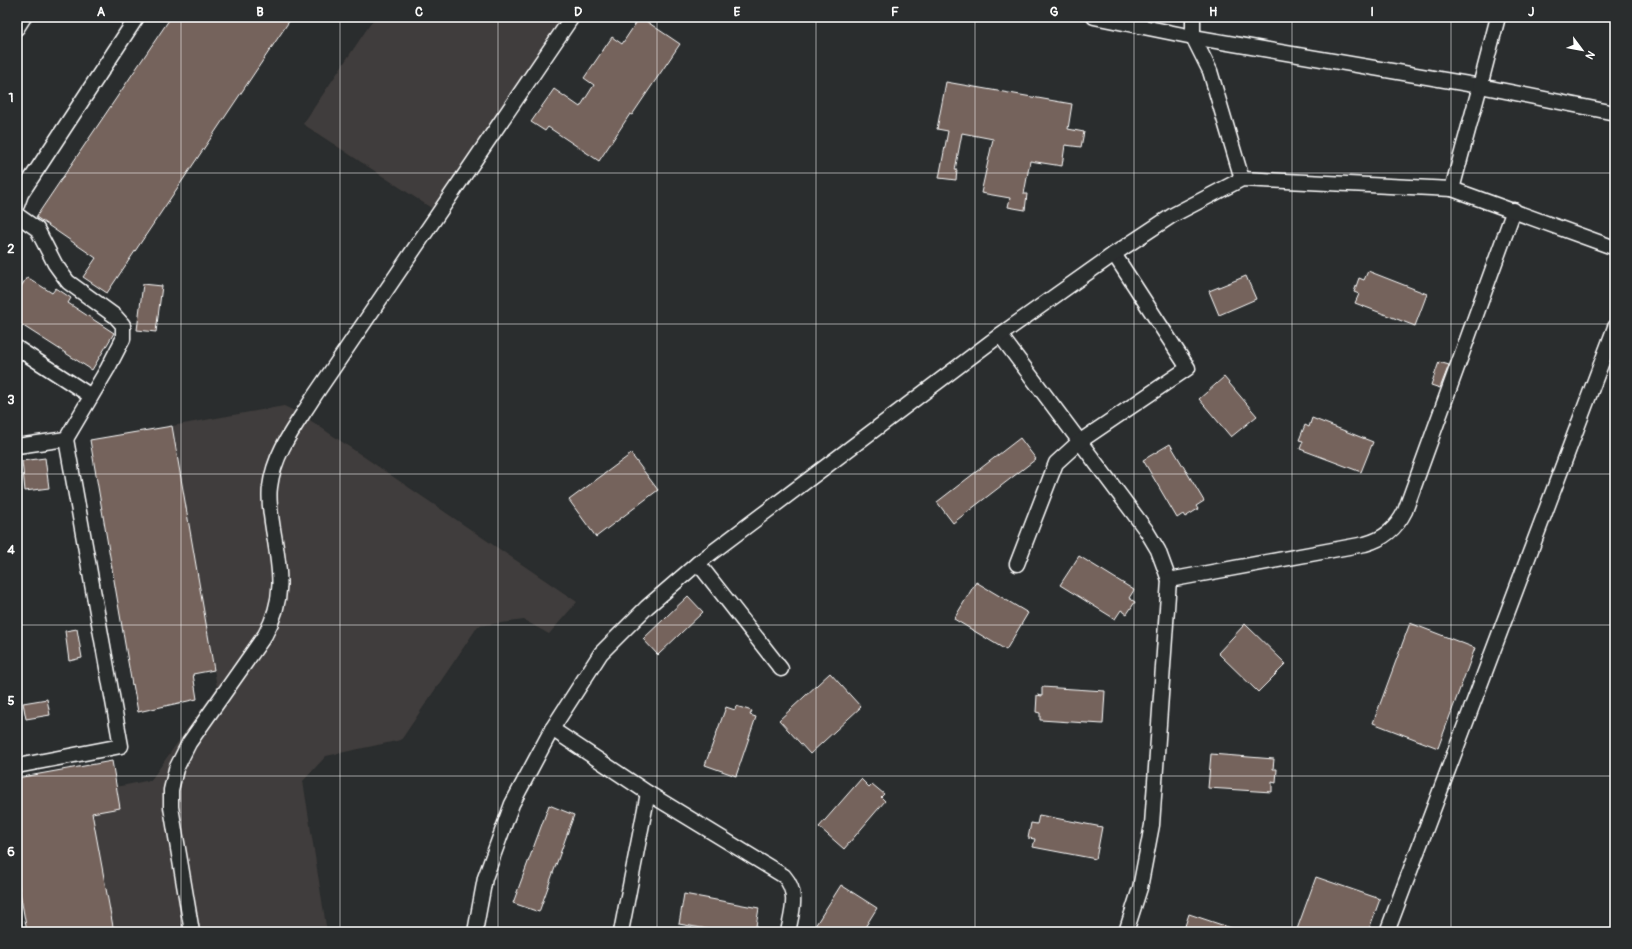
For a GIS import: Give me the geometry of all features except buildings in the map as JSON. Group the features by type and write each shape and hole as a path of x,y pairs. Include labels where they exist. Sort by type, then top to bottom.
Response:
{"street":[{"path":"17,28 24,17"},
{"path":"17,205 21,194 138,17"},
{"path":"192,932 171,807 171,790 176,769 189,743 273,620 281,584 269,504 270,487 277,456 324,382 572,17"},
{"path":"1094,17 1193,37 1480,86 1615,113"},
{"path":"1193,17 1193,37 1210,71 1242,179"},
{"path":"1452,189 1498,17"},
{"path":"475,932 484,878 512,804 552,729 600,653 648,606 698,563 1000,336 1114,254 1174,215 1242,179 1452,189 1514,210 1615,248"},
{"path":"1169,580 1365,544 1380,539 1392,530 1405,511 1514,210"},
{"path":"17,215 37,229 55,264 68,282 115,316 123,325 123,339 66,439 121,746 17,766"},
{"path":"1017,564 1056,463 1079,442 1188,368 1114,254"},
{"path":"1387,932 1615,327"},
{"path":"1000,336 1146,530 1158,550 1169,580 1152,825 1140,888 1126,932"},
{"path":"17,348 91,396"},
{"path":"17,446 66,439"},
{"path":"698,563 781,669"},
{"path":"552,729 648,793 784,876 791,886 794,898 788,932"},
{"path":"621,932 648,793"}],"shaded area":[{"path":"375,17 579,17 445,217 303,124"},
{"path":"284,406 301,414 577,602 549,634 524,620 478,626 401,740 326,756 303,781 327,932 114,932 92,813 116,787 151,780 217,687 172,426"}]}
